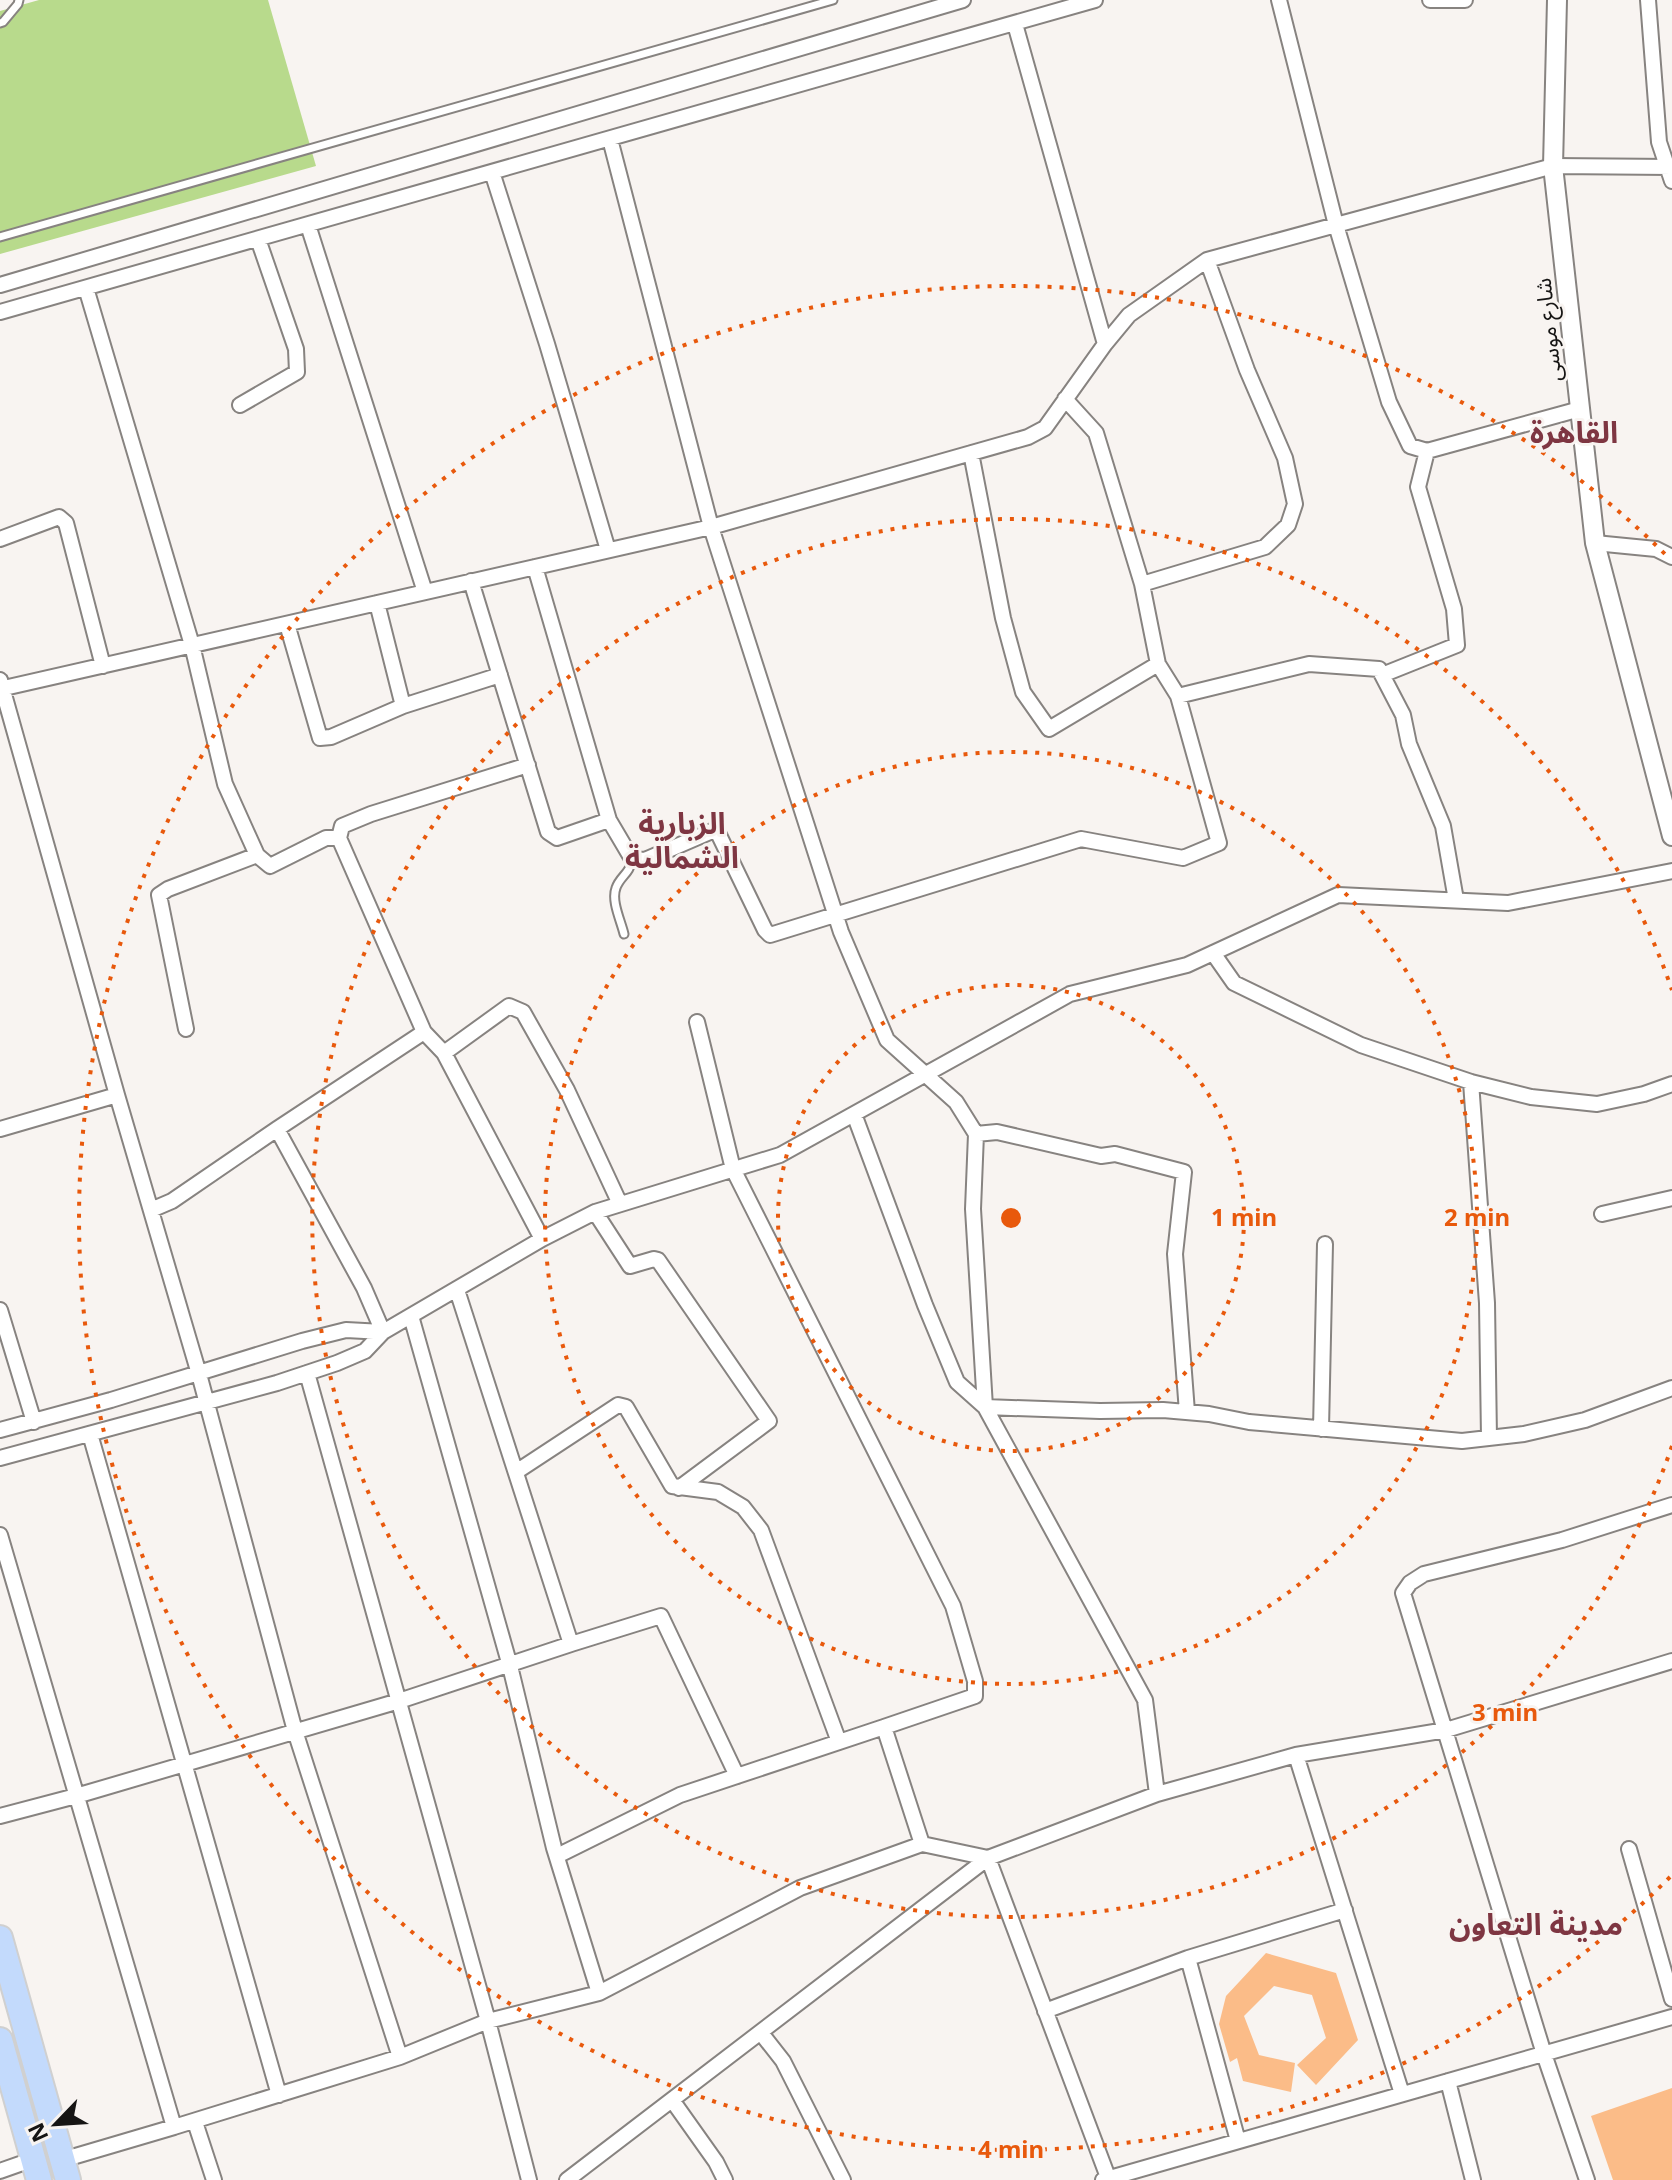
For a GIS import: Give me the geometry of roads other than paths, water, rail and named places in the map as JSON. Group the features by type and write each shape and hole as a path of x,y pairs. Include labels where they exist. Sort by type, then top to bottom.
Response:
{"highway":[{"path":"0,1938 65,2170"},
{"path":"0,2040 37,2170"}],"street":[{"path":"0,285 963,0"},
{"path":"0,312 1095,0"},
{"path":"1279,0 1336,225 1389,402 1410,446 1427,451 1580,409"},
{"path":"1430,0 1465,0"},
{"name":"شارع موسى","path":"1557,0 1553,166 1595,543 1672,836"},
{"path":"400,2057 295,1731 199,1374 1,686 103,666 711,527 1028,437 1045,428 1129,315 1207,260 1553,166 1670,172 1659,142 1648,0"},
{"path":"1015,24 1105,344"},
{"path":"610,139 711,527 841,932 887,1040 956,1102 976,1134 973,1209 985,1407"},
{"path":"492,172 608,550"},
{"path":"308,225 425,592"},
{"path":"240,405 297,372 296,349 258,239"},
{"path":"1142,584 1265,547 1288,525 1295,504 1285,458 1247,370 1207,260"},
{"path":"86,288 192,645 225,784 257,855 270,866 326,838 339,838"},
{"path":"535,567 609,820 632,859 645,860 712,831 718,833 770,935 1081,839 1183,858 1219,843 1178,696 1158,664 1142,584 1096,433 1065,399"},
{"path":"1382,675 1457,645 1454,609 1418,487 1427,451"},
{"path":"971,453 1003,618 1023,692 1049,729 1158,664"},
{"path":"0,539 59,517 66,523 103,666"},
{"path":"1595,543 1656,549 1672,546"},
{"path":"1656,549 1672,557"},
{"path":"471,581 548,832 557,838 609,820"},
{"path":"377,603 403,706"},
{"path":"287,624 320,738 331,737 403,706 500,675"},
{"path":"1178,696 1309,664 1379,669 1403,715 1409,744 1443,826 1456,900"},
{"path":"528,765 371,814 342,826 339,838 424,1032 444,1053 542,1239"},
{"path":"186,1029 159,895 257,855"},
{"path":"0,1458 277,1383 365,1351 383,1332 542,1239 595,1212 780,1155 1070,994 1187,965 1338,895 1508,903 1672,871"},
{"path":"1213,953 1234,983 1361,1045 1471,1082 1531,1097 1597,1104 1644,1094 1672,1084"},
{"path":"444,1053 509,1006 523,1012 567,1090 620,1204"},
{"path":"557,1856 680,1795 975,1696 975,1681 953,1606 733,1169 697,1022"},
{"path":"151,1210 172,1201 424,1032"},
{"path":"1471,1082 1487,1303 1489,1438"},
{"path":"0,1129 117,1095"},
{"path":"854,1114 957,1382 985,1407 1145,1700 1157,1794"},
{"path":"277,1129 364,1288 383,1332"},
{"path":"976,1134 997,1132 1101,1156 1115,1154 1184,1172 1175,1254 1187,1412"},
{"path":"1602,1214 1672,1198"},
{"path":"595,1212 630,1266 658,1260 769,1421 679,1488"},
{"path":"1321,1429 1325,1244"},
{"path":"457,1290 571,1644"},
{"path":"0,1310 34,1422"},
{"path":"411,1316 510,1666 557,1856 599,1993"},
{"path":"0,1430 199,1374 302,1341 346,1330 383,1332"},
{"path":"307,1373 488,2021 529,2180"},
{"path":"985,1407 1187,1412 1249,1422 1462,1441 1524,1434 1585,1420 1672,1388"},
{"path":"516,1472 618,1405 626,1407 672,1486 718,1492 743,1507 761,1530 839,1742"},
{"path":"90,1434 279,2095"},
{"path":"1587,2180 1544,2054 1403,1593 1410,1583 1424,1574 1562,1540 1672,1505"},
{"path":"0,1535 174,2127"},
{"path":"0,1816 399,1701 661,1616 737,1776"},
{"path":"567,2180 988,1858 1157,1794 1296,1755 1446,1730 1672,1661"},
{"path":"884,1727 922,1844"},
{"path":"1296,1755 1402,2094"},
{"path":"65,2170 174,2127 400,2057 488,2021 599,1993 800,1888 922,1844 988,1858"},
{"path":"1629,1849 1672,1999"},
{"path":"988,1858 1107,2179 1672,2017"},
{"path":"1045,2011 1188,1958 1345,1910"},
{"path":"1188,1958 1238,2141"},
{"path":"761,2033 783,2061 843,2180"},
{"path":"1448,2081 1473,2180"},
{"path":"672,2100 716,2162 725,2180"},
{"path":"195,2122 214,2180"},
{"path":"0,2171 37,2170"}],"lane":[{"path":"0,23 19,0"},
{"path":"0,237 833,0"},
{"path":"624,934 614,898 616,886 631,869 632,859"}],"district":[{"name":"القاهرة","path":"1574,431"},
{"name":"الزبارية الشمالية","path":"682,839"},
{"name":"مدينة التعاون","path":"1536,1923"}]}
